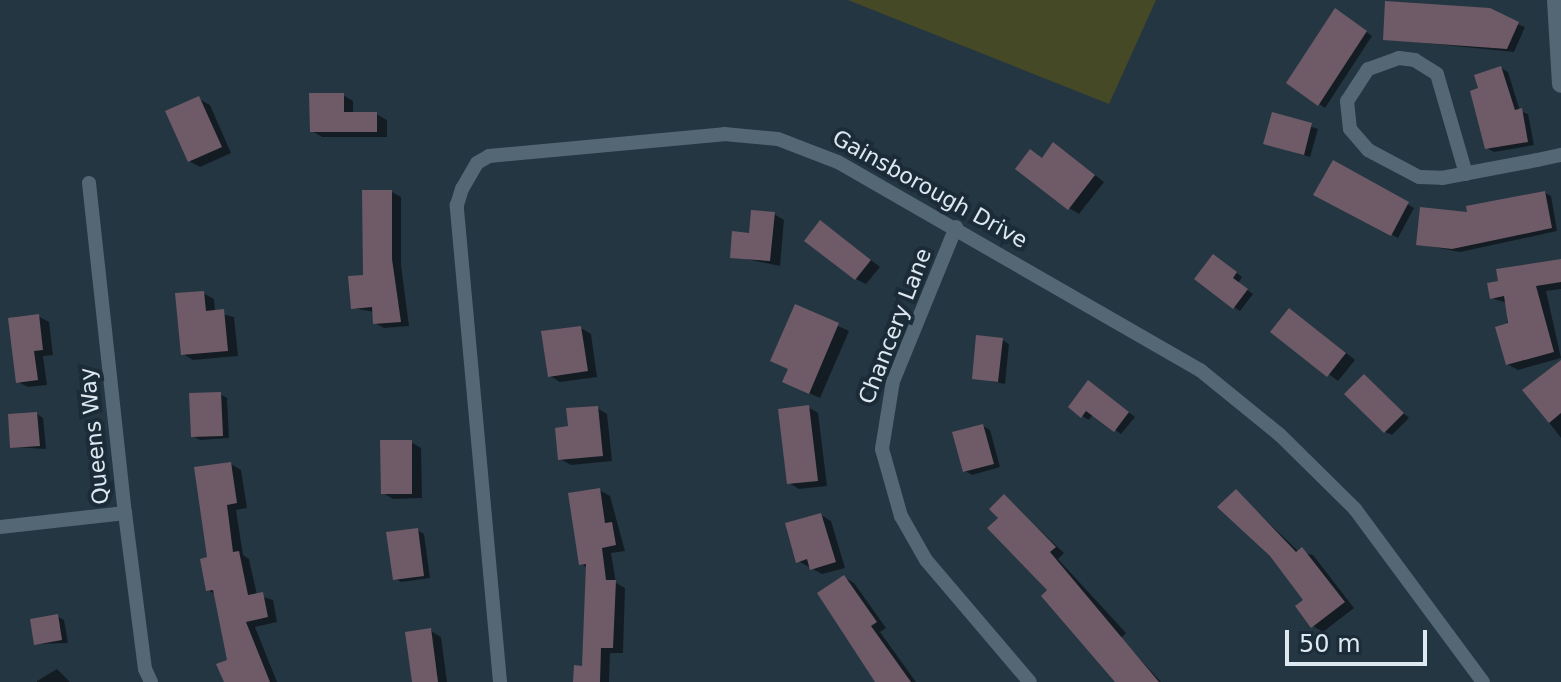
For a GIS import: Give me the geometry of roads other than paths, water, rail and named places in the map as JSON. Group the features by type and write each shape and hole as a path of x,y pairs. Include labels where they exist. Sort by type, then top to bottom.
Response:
{"street":[{"path":"1556,0 1561,84"},
{"path":"1466,174 1437,74 1415,60 1399,58 1368,69 1347,101 1346,115 1356,140 1419,177 1466,174 1561,155"},
{"name":"Gainsborough Drive","path":"500,682 457,205 477,163 526,150 724,134 778,139 838,162 956,227 1200,370 1260,417 1355,509 1483,682"},
{"name":"Queens Way","path":"89,183 125,513 145,669 151,682"},
{"name":"Chancery Lane","path":"956,227 893,381 882,449 901,516 926,560 1030,682"},
{"path":"0,527 125,513"}]}
